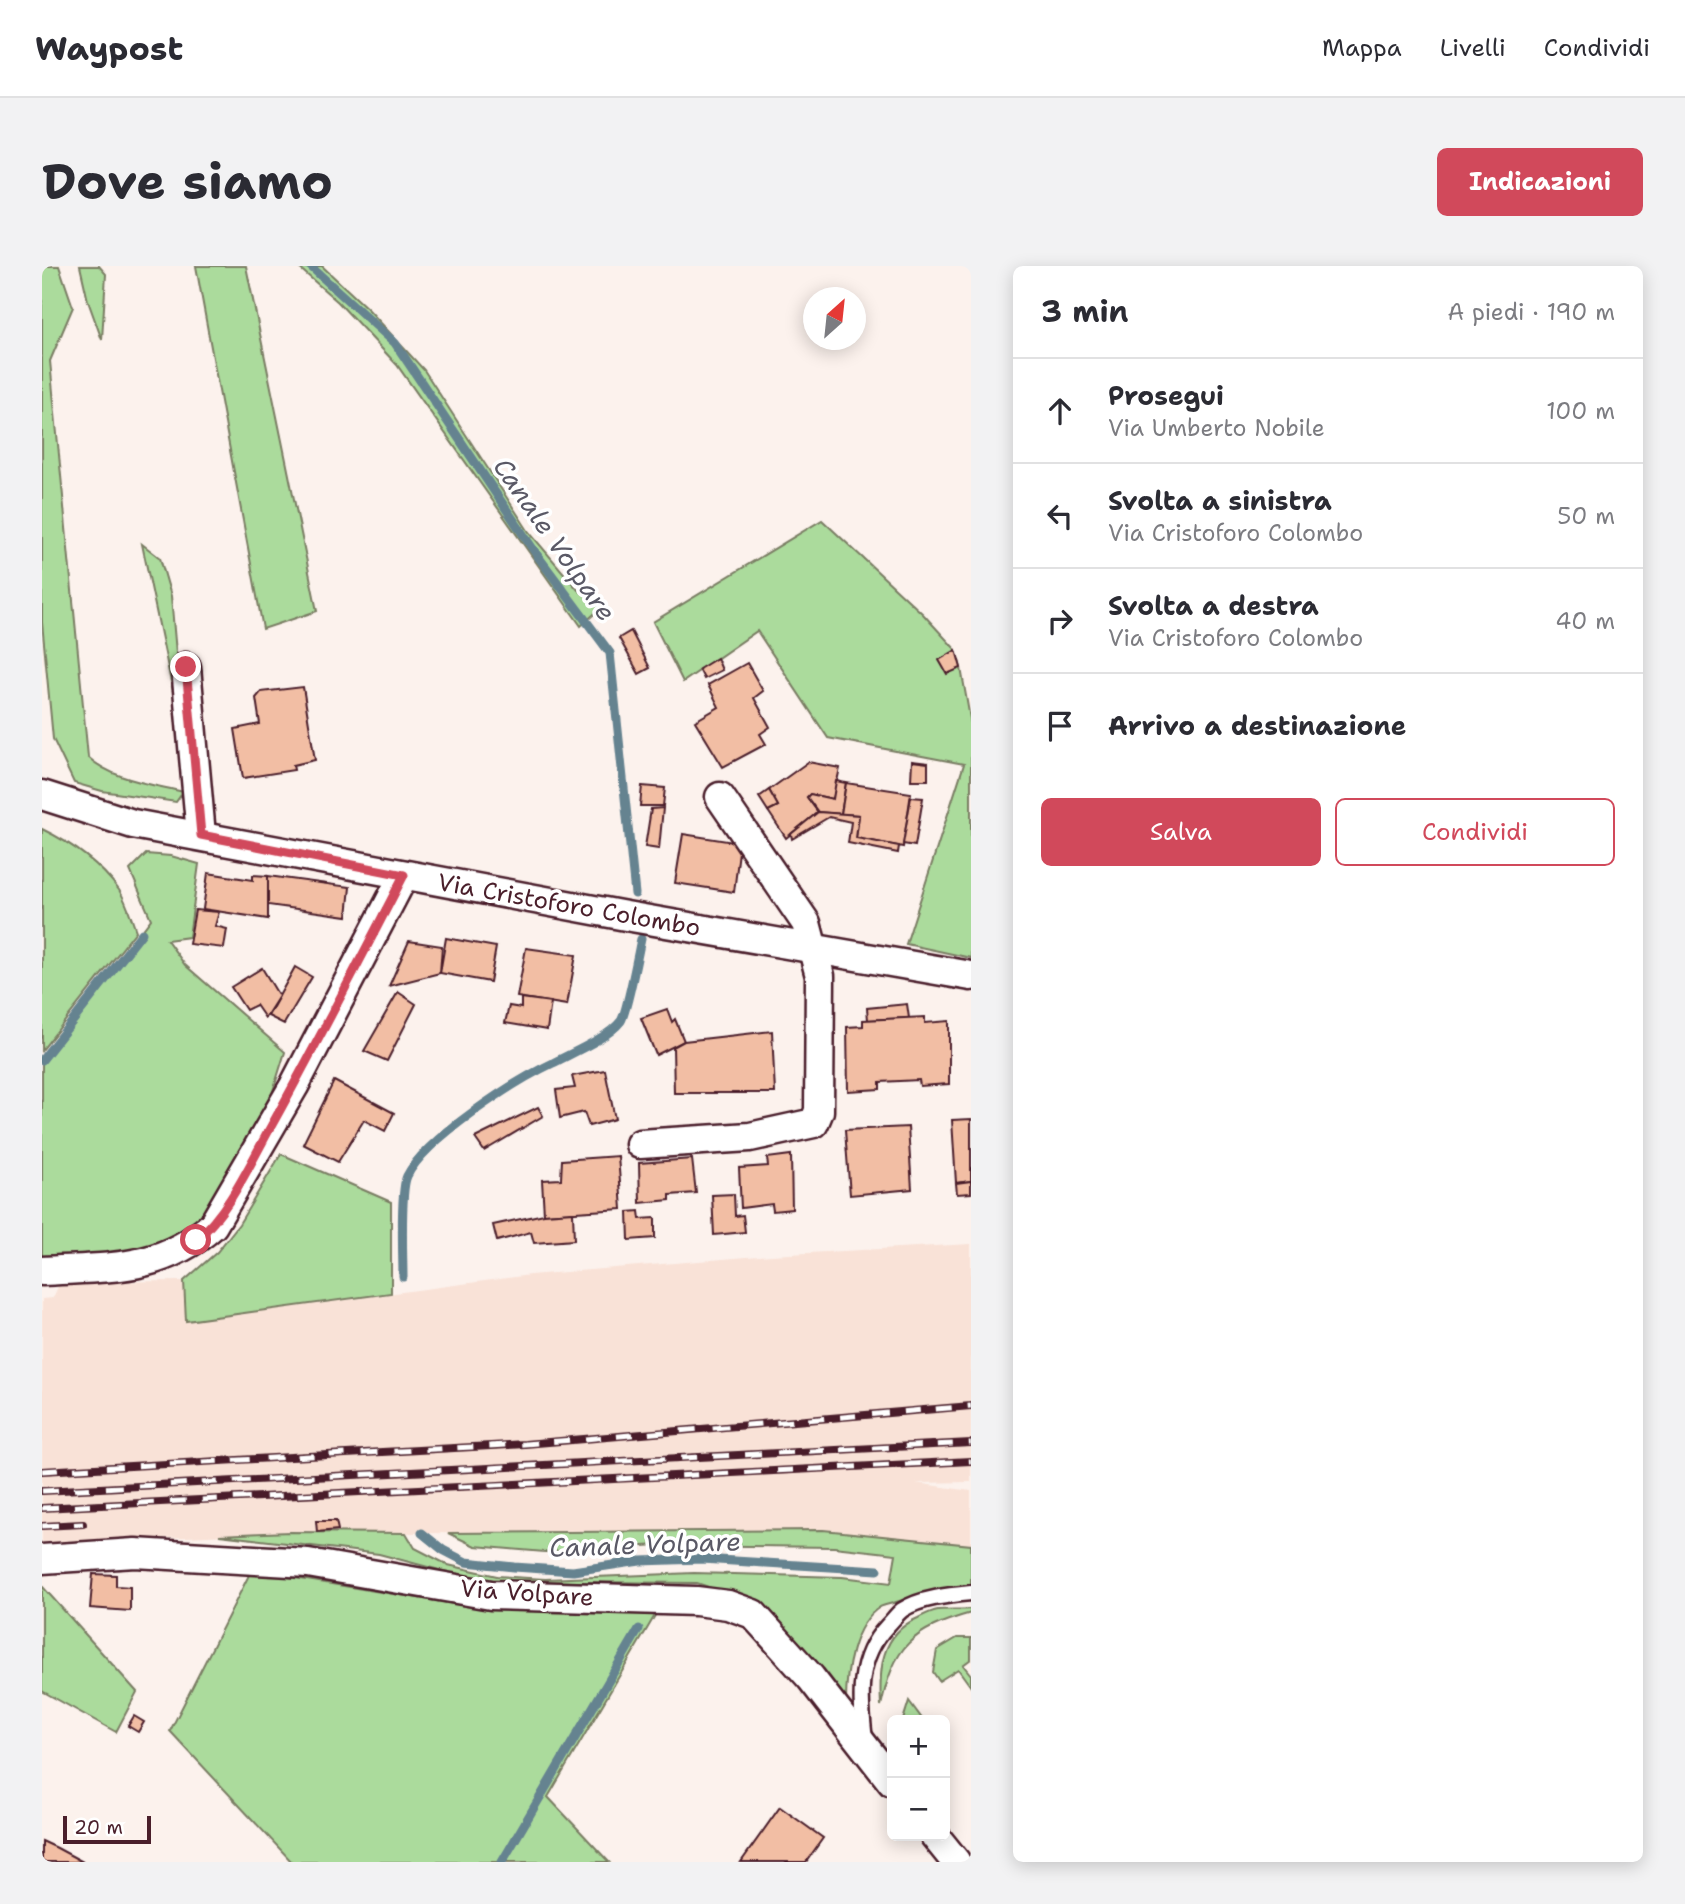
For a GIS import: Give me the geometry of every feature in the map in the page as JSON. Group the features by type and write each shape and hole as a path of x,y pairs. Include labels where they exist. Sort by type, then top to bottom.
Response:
{"street":[{"path":"186,667 201,835"},
{"name":"Via Cristoforo Colombo","path":"42,795 133,824 626,916 971,976"},
{"path":"640,1144 750,1137 814,1124 819,1111 820,976 806,923 720,797"},
{"path":"42,1271 130,1266 158,1260 196,1240 214,1225 294,1086 404,875"},
{"name":"Via Volpare","path":"42,1559 135,1553 308,1563 491,1595 696,1601 728,1605 753,1614 811,1678 889,1778"},
{"path":"939,1841 956,1862"}],"lane":[{"path":"866,1748 861,1701 863,1670 876,1638 902,1610 939,1597 971,1593"}],"shaded area":[{"path":"971,1244 971,1482 916,1483 971,1491 971,1545 823,1530 535,1534 290,1532 42,1544 42,1299 53,1298 60,1282 184,1281 187,1321 530,1275 771,1255"}],"green space":[{"path":"42,266 59,266 73,307 50,361 88,757 121,776 183,792 176,802 102,791 74,783 53,739 42,622"},
{"path":"80,266 99,266 106,274 102,340 88,301"},
{"path":"196,266 246,266 317,611 263,629"},
{"path":"297,266 322,266 369,310 424,370 529,532 578,590 603,606 581,626 397,365 338,302"},
{"path":"822,520 923,614 956,650 971,724 971,958 906,944 964,764 828,738 757,631 683,682 653,622"},
{"path":"142,544 160,558 171,596 184,744"},
{"path":"42,829 64,841 103,871 119,890 136,931 42,1050"},
{"path":"146,854 171,856 199,864 189,937 167,940 185,965 285,1052 272,1094 242,1151 192,1229 157,1248 122,1255 42,1257 42,1062 151,919 130,870"},
{"path":"281,1154 391,1202 391,1293 186,1321 184,1281 217,1252 239,1224"},
{"path":"823,1530 971,1545 971,1588 905,1599 880,1607 870,1615 852,1650 846,1702 744,1599 697,1583 481,1581 379,1554 219,1535 290,1532 406,1533 415,1548 448,1565 497,1576 545,1579 694,1573 842,1577 891,1583 896,1554 834,1547 659,1545 545,1552 475,1546 448,1533"},
{"path":"251,1571 480,1608 657,1612 548,1797 609,1862 292,1862 170,1731"},
{"path":"42,1586 137,1692 116,1732 42,1691"},
{"path":"971,1609 971,1613 933,1626 908,1643 892,1669 881,1706 884,1654 896,1633 905,1625 933,1611"},
{"path":"957,1638 971,1638 971,1659 963,1665 971,1675 971,1687 958,1669 939,1681 933,1672 937,1650"},
{"path":"909,1701 919,1715 905,1715"}],"building":[{"path":"631,631 650,668 639,674 619,638"},
{"path":"956,650 961,668 947,674 939,660"},
{"path":"717,658 722,670 704,679 699,669"},
{"path":"747,663 763,691 754,698 770,727 760,734 766,744 723,767 695,721 719,707 708,685"},
{"path":"303,687 315,760 293,765 294,770 243,778 235,729 260,724 256,698 261,692"},
{"path":"912,761 928,763 928,780 911,780"},
{"path":"808,762 840,768 833,799 810,794 807,797 818,812 786,838 768,811 778,806 769,790"},
{"path":"836,781 846,783 841,814 818,812 807,797 810,794 833,799"},
{"path":"846,783 911,793 903,847 856,838 859,815 841,814"},
{"path":"642,786 665,788 663,806 640,806"},
{"path":"769,790 778,806 768,811 759,797"},
{"path":"911,797 923,798 915,846 903,844"},
{"path":"663,808 659,849 645,847 651,809"},
{"path":"818,812 859,815 856,838 899,846 898,853 848,843 851,822 829,817 792,839 791,834"},
{"path":"683,834 740,843 734,892 675,883"},
{"path":"208,873 253,880 253,875 268,876 268,919 203,909"},
{"path":"268,876 350,887 347,916 268,905"},
{"path":"195,910 219,912 215,926 227,929 224,948 189,944"},
{"path":"446,938 496,947 490,982 440,973"},
{"path":"409,941 442,946 440,973 389,986"},
{"path":"526,948 576,955 567,1005 517,997"},
{"path":"295,967 312,977 284,1024 268,1016"},
{"path":"262,968 279,996 265,1018 256,1005 246,1010 231,987"},
{"path":"398,992 416,1004 387,1061 364,1051"},
{"path":"521,998 551,1002 547,1030 505,1023 509,1006 521,1008"},
{"path":"907,1004 909,1018 868,1020 867,1008"},
{"path":"667,1009 672,1022 675,1019 684,1041 656,1055 641,1018"},
{"path":"925,1017 925,1023 949,1021 949,1084 920,1086 919,1080 880,1082 880,1089 848,1091 847,1027 863,1026 863,1020"},
{"path":"772,1031 775,1093 674,1093 673,1047 684,1041"},
{"path":"605,1070 615,1119 589,1126 584,1112 560,1118 556,1090 575,1088 572,1076"},
{"path":"334,1081 394,1113 385,1131 364,1120 338,1162 303,1144"},
{"path":"538,1107 543,1116 484,1151 475,1138"},
{"path":"971,1119 971,1181 956,1183 952,1120"},
{"path":"908,1127 912,1189 850,1195 845,1130"},
{"path":"791,1155 792,1209 773,1211 772,1204 741,1208 739,1168 768,1166 767,1158"},
{"path":"618,1156 622,1209 544,1214 542,1180 561,1179 562,1160"},
{"path":"692,1159 696,1193 670,1195 670,1200 640,1203 639,1163"},
{"path":"971,1181 971,1193 957,1194 956,1183"},
{"path":"734,1194 735,1216 743,1215 745,1232 714,1235 712,1195"},
{"path":"639,1211 640,1219 655,1218 655,1238 629,1240 628,1212"},
{"path":"573,1212 574,1240 534,1243 531,1232 497,1241 493,1225 544,1214"},
{"path":"316,1521 336,1521 338,1530 317,1532"},
{"path":"93,1574 116,1575 116,1586 130,1587 130,1611 90,1608"},
{"path":"134,1716 144,1722 138,1732 128,1726"},
{"path":"780,1807 823,1838 806,1862 741,1862"},
{"path":"42,1841 57,1848 83,1862 42,1862"}],"waterway":[{"name":"Canale Volpare","path":"310,266 395,343 537,555 610,653 635,894"},
{"path":"42,1060 142,933"},
{"name":"Canale Volpare","path":"403,1277 403,1195 407,1176 417,1161 472,1112 537,1072 599,1039 615,1027 621,1021 626,1006 641,939"},
{"name":"Canale Volpare","path":"422,1533 443,1550 466,1562 514,1567 573,1571 640,1561 702,1559 878,1570"},
{"path":"502,1862 639,1629"}],"railway":[{"path":"42,1471 525,1444 971,1406"},
{"path":"42,1491 971,1443"},
{"path":"42,1508 971,1461"},
{"path":"42,1526 83,1524"}],"route":[{"path":"186,667 201,835 404,875 294,1086 238,1186 214,1225 196,1240"}]}
